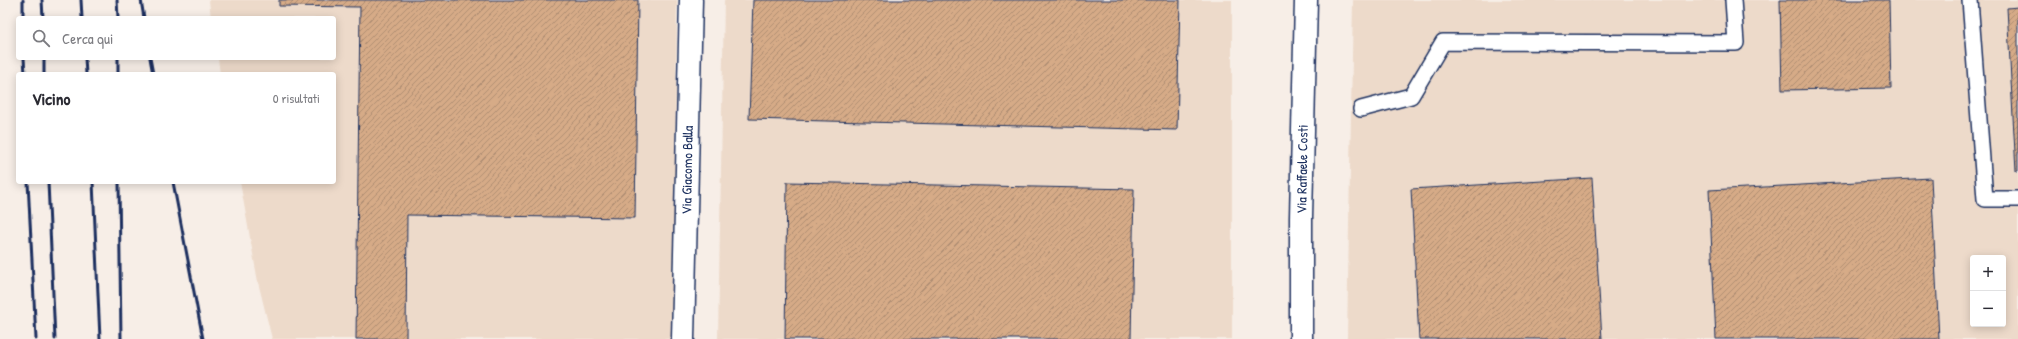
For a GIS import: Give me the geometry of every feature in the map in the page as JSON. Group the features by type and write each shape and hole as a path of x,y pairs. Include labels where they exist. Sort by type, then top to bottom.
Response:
{"street":[{"name":"Via Giacomo Balla","path":"683,339 691,0"},
{"name":"Via Raffaele Costi","path":"1301,339 1306,0"}],"lane":[{"path":"1361,109 1411,96 1443,42 1736,43 1734,0"},
{"path":"1970,0 1985,199 2018,199"}],"shaded area":[{"path":"209,0 677,0 673,339 272,339 258,282 240,184 336,184 336,72 220,72 218,60 336,60 336,16 211,16"},
{"path":"724,0 1232,0 1232,339 718,339"},
{"path":"1353,0 2018,0 2018,339 1347,339"}],"building":[{"path":"279,0 638,0 635,218 407,215 406,339 356,339 360,7 279,6"},
{"path":"753,0 1180,0 1177,130 749,119"},
{"path":"1780,0 1889,0 1891,88 1782,90"},
{"path":"2018,7 2018,171 2016,171 2007,8"},
{"path":"1592,178 1602,339 1419,339 1411,189"},
{"path":"1931,178 1939,339 1716,339 1709,190"},
{"path":"787,182 1134,189 1131,339 785,339"}],"railway":[{"path":"23,0 23,16"},
{"path":"42,0 43,16"},
{"path":"81,0 82,16"},
{"path":"117,0 118,16"},
{"path":"141,0 144,16"},
{"path":"24,60 25,72"},
{"path":"44,60 44,72"},
{"path":"85,60 86,72"},
{"path":"118,60 118,72"},
{"path":"150,60 153,72"},
{"path":"28,184 36,339"},
{"path":"48,184 55,339"},
{"path":"93,184 100,339"},
{"path":"119,184 121,339"},
{"path":"173,184 203,339"}]}
